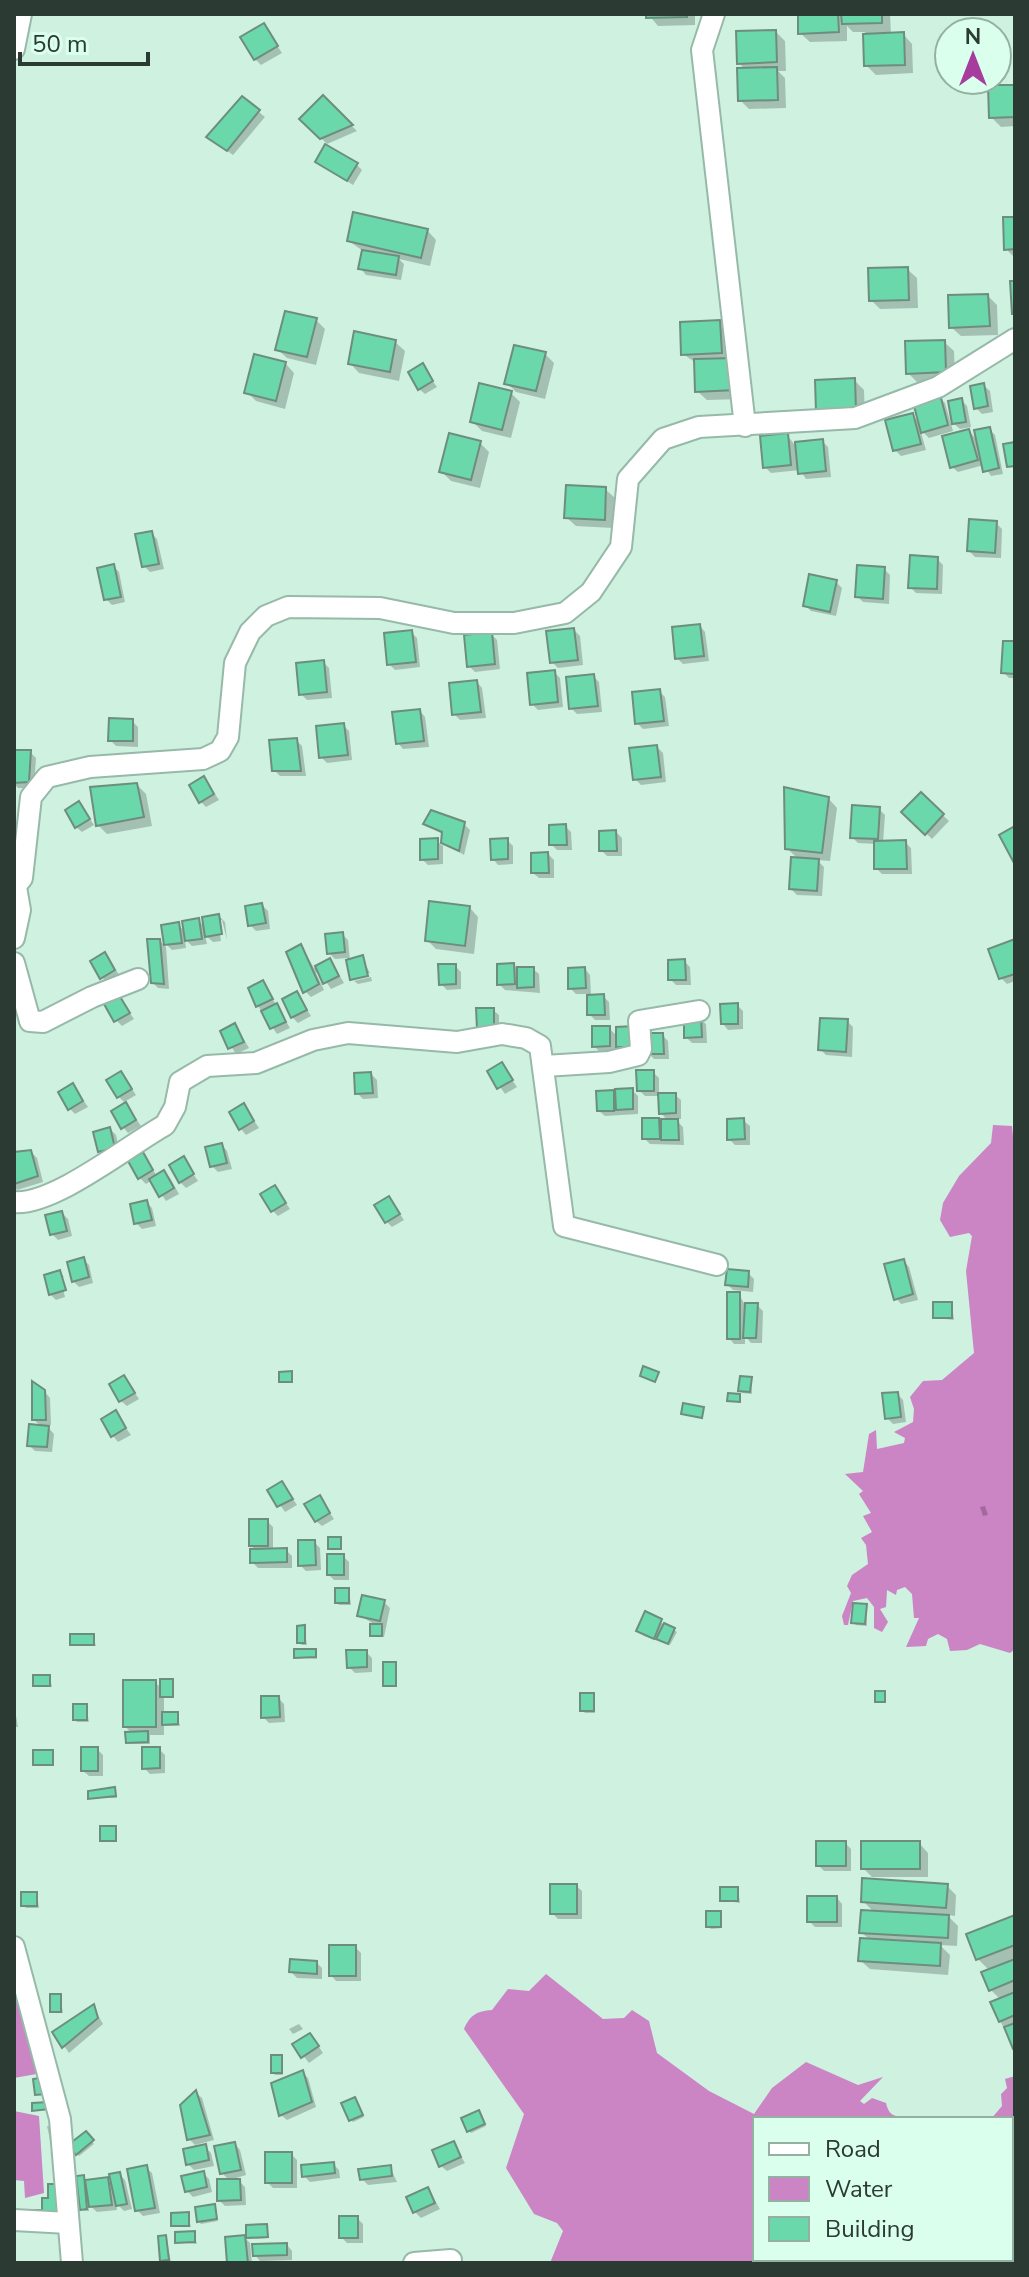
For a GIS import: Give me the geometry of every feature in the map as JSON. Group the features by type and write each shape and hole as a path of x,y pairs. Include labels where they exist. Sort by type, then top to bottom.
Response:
{"street":[{"path":"714,14 702,50 745,426"},
{"path":"14,49 22,18"},
{"path":"14,938 20,910 15,888 22,878 31,797 47,777 90,767 203,759 220,751 228,737 235,663 250,632 266,616 288,607 367,607 454,623 514,623 565,613 591,592 621,547 628,479 663,439 699,427 855,418 938,387 1015,339"},
{"path":"14,963 30,1021 43,1022 92,997 138,979"},
{"path":"544,1066 609,1062 638,1055 641,1049 639,1021 699,1011"},
{"path":"14,1202 24,1203 57,1190 165,1125 175,1107 180,1082 207,1066 256,1063 313,1040 348,1033 457,1042 502,1034 526,1038 540,1046 564,1226 717,1265"},
{"path":"14,1947 60,2119 72,2263"},
{"path":"14,2220 68,2223"},
{"path":"414,2263 451,2260"}],"water":[{"path":"993,1125 1012,1126 1015,1158 1015,1649 1010,1653 980,1644 967,1650 950,1651 947,1639 938,1634 928,1639 926,1646 906,1647 919,1618 914,1618 912,1594 905,1587 897,1590 896,1595 887,1590 886,1607 880,1609 888,1622 882,1632 874,1628 874,1607 867,1598 853,1601 848,1625 844,1625 842,1616 851,1593 847,1586 852,1575 868,1564 866,1545 861,1538 872,1532 863,1516 871,1513 859,1494 863,1491 845,1474 863,1472 869,1434 876,1430 877,1449 904,1443 905,1438 894,1432 913,1422 914,1409 910,1397 923,1381 942,1380 974,1353 966,1271 972,1236 969,1233 950,1237 940,1220 943,1203 959,1176 991,1143"},
{"path":"546,1974 603,2019 624,2018 632,2010 649,2021 657,2053 709,2091 754,2114 772,2088 806,2062 858,2085 883,2077 860,2101 864,2104 872,2098 886,2103 892,2114 903,2117 753,2117 753,2261 1013,2261 1013,2117 993,2117 1002,2106 1001,2094 1007,2088 1005,2079 1015,2076 1015,2263 550,2263 563,2231 557,2223 534,2214 506,2168 524,2114 464,2029 475,2015 492,2010 508,1989 529,1991"},
{"path":"14,1987 42,2073 14,2078"},
{"path":"14,2111 39,2116 44,2193 25,2198 24,2181 14,2180"}],"building":[{"path":"646,14 687,14 687,17 646,18"},
{"path":"798,14 838,14 839,32 798,34"},
{"path":"841,14 882,14 882,23 842,24"},
{"path":"264,23 278,46 254,60 240,37"},
{"path":"776,30 777,62 737,64 736,31"},
{"path":"904,32 905,65 864,66 863,34"},
{"path":"777,67 778,100 738,101 737,68"},
{"path":"1015,85 1015,117 989,118 988,96 1013,96"},
{"path":"323,95 353,125 320,139 299,119"},
{"path":"242,96 260,110 227,151 206,137"},
{"path":"325,144 358,163 347,181 315,162"},
{"path":"353,212 428,229 421,258 347,241"},
{"path":"1003,217 1015,217 1015,249 1004,250"},
{"path":"362,250 399,256 396,275 358,269"},
{"path":"908,267 909,300 869,301 868,268"},
{"path":"1010,281 1015,281 1015,314 1012,314"},
{"path":"988,294 990,326 949,328 948,295"},
{"path":"285,311 317,318 307,357 275,350"},
{"path":"720,320 722,353 681,355 680,322"},
{"path":"354,331 396,340 390,372 348,364"},
{"path":"945,340 946,372 906,374 905,341"},
{"path":"514,345 546,352 536,391 504,384"},
{"path":"254,354 286,362 276,401 244,393"},
{"path":"735,358 736,390 695,392 694,359"},
{"path":"423,363 433,381 418,390 408,372"},
{"path":"855,378 856,411 816,412 815,380"},
{"path":"479,383 512,391 502,430 470,422"},
{"path":"984,383 988,406 974,409 970,386"},
{"path":"940,394 948,425 921,433 913,402"},
{"path":"962,398 966,422 952,424 948,401"},
{"path":"913,413 921,444 893,451 885,420"},
{"path":"990,427 999,468 983,472 974,430"},
{"path":"969,429 978,460 950,468 942,436"},
{"path":"449,433 481,441 471,480 439,472"},
{"path":"788,433 791,465 763,468 760,436"},
{"path":"823,439 826,471 798,474 795,442"},
{"path":"1015,442 1015,466 1007,467 1003,444"},
{"path":"566,485 606,487 605,520 564,518"},
{"path":"969,519 997,521 995,553 967,551"},
{"path":"152,531 159,564 142,567 135,534"},
{"path":"910,555 938,557 937,589 908,588"},
{"path":"114,564 121,597 104,600 97,568"},
{"path":"857,565 885,567 883,599 855,597"},
{"path":"809,574 837,580 830,612 803,606"},
{"path":"700,624 704,656 675,659 672,627"},
{"path":"574,628 578,660 550,663 546,631"},
{"path":"412,630 416,662 387,665 384,633"},
{"path":"492,632 495,664 467,667 464,635"},
{"path":"1003,641 1015,641 1015,674 1001,673"},
{"path":"324,660 327,692 299,695 296,663"},
{"path":"555,670 558,702 530,705 527,673"},
{"path":"594,674 598,706 569,709 566,677"},
{"path":"477,680 481,712 452,715 449,683"},
{"path":"660,689 664,721 635,724 632,692"},
{"path":"420,709 424,741 396,744 392,712"},
{"path":"109,718 133,719 133,741 108,741"},
{"path":"344,723 348,755 319,758 316,726"},
{"path":"297,738 301,771 272,771 269,740"},
{"path":"657,745 661,777 633,780 629,748"},
{"path":"14,750 31,750 29,782 14,783"},
{"path":"204,776 214,794 199,803 189,785"},
{"path":"137,783 144,817 96,826 90,787"},
{"path":"784,787 829,797 822,853 785,849"},
{"path":"921,792 944,814 925,835 901,812"},
{"path":"79,801 90,819 75,828 65,810"},
{"path":"852,805 880,807 878,839 850,838"},
{"path":"431,810 465,822 459,851 441,843 442,832 423,824"},
{"path":"566,824 567,845 549,845 549,825"},
{"path":"1015,826 1015,863 1014,863 999,835"},
{"path":"616,830 617,851 599,851 599,831"},
{"path":"438,838 438,859 420,860 420,839"},
{"path":"508,838 508,859 491,860 490,839"},
{"path":"906,840 907,869 874,869 874,841"},
{"path":"548,852 549,873 531,873 531,853"},
{"path":"791,857 819,859 817,891 789,889"},
{"path":"429,901 470,906 465,946 425,941"},
{"path":"262,903 266,923 248,926 245,906"},
{"path":"219,914 222,934 205,937 202,917"},
{"path":"199,918 202,939 185,941 182,921"},
{"path":"179,922 182,943 164,945 161,925"},
{"path":"343,932 345,952 327,954 325,934"},
{"path":"147,939 160,939 164,984 151,983"},
{"path":"1015,939 1015,974 999,979 988,949"},
{"path":"301,944 319,984 303,993 286,952"},
{"path":"105,952 115,970 100,979 90,961"},
{"path":"363,955 368,976 350,980 346,960"},
{"path":"330,958 339,976 323,984 315,966"},
{"path":"685,959 686,980 668,980 668,960"},
{"path":"514,963 515,984 497,985 497,964"},
{"path":"438,964 456,964 456,984 439,985"},
{"path":"517,967 534,967 534,987 517,988"},
{"path":"585,967 586,988 568,989 568,968"},
{"path":"263,980 273,999 256,1007 248,988"},
{"path":"297,991 307,1010 291,1018 282,999"},
{"path":"604,994 605,1015 587,1015 587,995"},
{"path":"119,995 130,1013 114,1022 104,1004"},
{"path":"277,1003 286,1022 270,1029 261,1011"},
{"path":"738,1003 738,1024 721,1024 720,1004"},
{"path":"476,1008 494,1008 494,1028 477,1029"},
{"path":"684,1017 701,1017 702,1037 684,1038"},
{"path":"820,1018 848,1019 846,1052 818,1050"},
{"path":"235,1023 244,1042 228,1049 220,1031"},
{"path":"592,1026 610,1026 610,1046 592,1047"},
{"path":"634,1026 634,1047 616,1047 616,1027"},
{"path":"646,1033 663,1033 664,1054 646,1054"},
{"path":"502,1062 513,1080 497,1089 487,1071"},
{"path":"636,1070 654,1070 654,1091 637,1091"},
{"path":"121,1071 132,1089 117,1098 106,1080"},
{"path":"371,1072 373,1093 355,1094 354,1073"},
{"path":"73,1083 83,1101 68,1110 58,1092"},
{"path":"633,1088 633,1109 616,1110 615,1089"},
{"path":"614,1090 614,1111 597,1111 596,1091"},
{"path":"658,1093 676,1093 676,1113 659,1114"},
{"path":"126,1102 136,1120 121,1129 111,1111"},
{"path":"244,1103 254,1121 239,1130 229,1112"},
{"path":"642,1118 659,1118 660,1139 642,1139"},
{"path":"744,1118 745,1139 727,1140 727,1119"},
{"path":"661,1119 678,1119 679,1140 661,1140"},
{"path":"110,1127 115,1148 98,1152 93,1132"},
{"path":"222,1143 227,1163 210,1167 205,1147"},
{"path":"31,1150 38,1176 14,1184 14,1152"},
{"path":"143,1152 153,1170 138,1179 128,1161"},
{"path":"184,1156 194,1174 179,1183 169,1165"},
{"path":"164,1170 174,1188 159,1197 149,1179"},
{"path":"275,1185 286,1203 271,1212 260,1194"},
{"path":"389,1196 400,1214 385,1223 374,1205"},
{"path":"147,1200 152,1220 134,1224 130,1204"},
{"path":"62,1211 67,1231 50,1235 45,1215"},
{"path":"84,1257 89,1277 72,1282 67,1262"},
{"path":"904,1259 913,1294 894,1300 884,1264"},
{"path":"727,1269 749,1271 748,1287 725,1285"},
{"path":"60,1270 66,1290 49,1295 44,1275"},
{"path":"727,1292 740,1292 740,1339 727,1339"},
{"path":"933,1302 952,1302 952,1318 933,1318"},
{"path":"745,1303 758,1303 756,1338 743,1338"},
{"path":"643,1366 659,1372 655,1382 640,1376"},
{"path":"292,1371 292,1382 279,1382 279,1372"},
{"path":"124,1375 135,1393 119,1402 109,1384"},
{"path":"740,1376 752,1377 750,1392 738,1391"},
{"path":"32,1381 45,1390 46,1420 32,1420"},
{"path":"898,1392 901,1417 885,1419 882,1393"},
{"path":"728,1393 740,1394 740,1402 727,1401"},
{"path":"683,1403 704,1407 702,1418 681,1414"},
{"path":"116,1410 126,1428 111,1437 101,1419"},
{"path":"29,1424 49,1426 47,1447 27,1446"},
{"path":"282,1481 293,1499 277,1507 267,1490"},
{"path":"320,1495 330,1513 315,1522 304,1504"},
{"path":"249,1519 268,1519 268,1546 249,1546"},
{"path":"328,1537 341,1537 341,1549 328,1549"},
{"path":"298,1540 315,1540 316,1565 298,1566"},
{"path":"287,1548 287,1562 250,1563 250,1549"},
{"path":"327,1554 344,1554 344,1575 327,1575"},
{"path":"335,1588 349,1588 349,1603 335,1603"},
{"path":"362,1595 385,1600 380,1621 357,1616"},
{"path":"853,1603 867,1604 865,1624 851,1623"},
{"path":"645,1611 662,1619 654,1639 636,1631"},
{"path":"664,1623 675,1628 668,1644 656,1639"},
{"path":"370,1624 382,1624 382,1636 370,1636"},
{"path":"305,1625 305,1643 297,1643 297,1626"},
{"path":"70,1634 94,1634 94,1645 70,1645"},
{"path":"294,1649 316,1649 316,1657 294,1658"},
{"path":"346,1650 367,1650 367,1667 347,1668"},
{"path":"383,1662 396,1662 396,1686 383,1686"},
{"path":"33,1675 50,1675 50,1686 33,1686"},
{"path":"160,1679 173,1679 173,1697 160,1697"},
{"path":"123,1680 156,1680 156,1727 123,1727"},
{"path":"875,1691 885,1691 885,1702 875,1702"},
{"path":"580,1693 594,1693 594,1711 580,1711"},
{"path":"261,1696 279,1696 280,1717 261,1718"},
{"path":"73,1704 87,1704 87,1720 73,1720"},
{"path":"162,1712 178,1712 178,1724 162,1725"},
{"path":"148,1731 148,1742 126,1743 125,1732"},
{"path":"81,1747 98,1747 98,1771 81,1771"},
{"path":"142,1747 160,1747 160,1768 142,1769"},
{"path":"33,1750 53,1750 53,1765 33,1765"},
{"path":"115,1787 116,1796 88,1799 88,1791"},
{"path":"100,1826 116,1826 116,1841 100,1841"},
{"path":"816,1841 846,1841 846,1866 816,1866"},
{"path":"861,1841 920,1841 920,1869 861,1869"},
{"path":"862,1878 948,1884 946,1908 861,1902"},
{"path":"550,1884 577,1884 577,1914 550,1914"},
{"path":"720,1887 738,1887 738,1901 720,1901"},
{"path":"21,1892 37,1892 37,1906 21,1906"},
{"path":"807,1896 837,1896 837,1922 807,1922"},
{"path":"861,1910 949,1915 948,1938 859,1933"},
{"path":"706,1911 721,1911 721,1927 706,1927"},
{"path":"1015,1915 1015,1945 976,1960 966,1934"},
{"path":"860,1938 941,1943 940,1966 858,1961"},
{"path":"329,1945 356,1945 356,1976 329,1976"},
{"path":"290,1959 317,1961 317,1974 289,1972"},
{"path":"1015,1959 1015,1980 989,1991 981,1972"},
{"path":"1015,1992 1015,2015 999,2022 990,2002"},
{"path":"50,1994 61,1994 61,2012 50,2012"},
{"path":"94,2004 98,2018 62,2048 52,2032"},
{"path":"1015,2023 1015,2049 1013,2049 1004,2027"},
{"path":"310,2033 319,2046 301,2058 292,2044"},
{"path":"271,2055 282,2055 282,2073 271,2073"},
{"path":"303,2070 312,2102 279,2116 271,2083"},
{"path":"45,2077 47,2094 35,2095 33,2079"},
{"path":"196,2090 210,2135 187,2140 180,2105"},
{"path":"355,2097 363,2115 349,2121 341,2103"},
{"path":"49,2102 49,2109 32,2111 32,2103"},
{"path":"479,2110 485,2124 467,2132 461,2118"},
{"path":"86,2131 94,2140 76,2155 68,2145"},
{"path":"454,2141 461,2157 439,2167 432,2150"},
{"path":"235,2142 241,2170 220,2174 214,2146"},
{"path":"206,2144 209,2160 186,2165 183,2149"},
{"path":"265,2152 292,2152 292,2183 265,2183"},
{"path":"334,2162 335,2173 302,2177 301,2165"},
{"path":"147,2165 155,2208 135,2211 127,2169"},
{"path":"391,2165 392,2176 360,2180 358,2169"},
{"path":"204,2171 207,2187 185,2192 181,2176"},
{"path":"120,2172 127,2204 116,2206 109,2174"},
{"path":"84,2175 87,2209 80,2210 76,2176"},
{"path":"108,2177 112,2205 89,2207 85,2180"},
{"path":"217,2179 240,2179 241,2200 217,2201"},
{"path":"48,2184 57,2184 57,2216 29,2216 29,2210 42,2210 42,2198 48,2198"},
{"path":"428,2187 435,2203 413,2213 406,2197"},
{"path":"215,2204 217,2219 197,2222 195,2207"},
{"path":"189,2212 189,2226 171,2226 171,2213"},
{"path":"339,2216 358,2216 358,2238 339,2238"},
{"path":"267,2224 268,2237 246,2238 246,2225"},
{"path":"195,2231 195,2242 175,2243 175,2232"},
{"path":"166,2235 169,2260 160,2261 158,2236"},
{"path":"245,2235 248,2263 227,2263 225,2237"},
{"path":"287,2243 287,2255 253,2256 252,2244"}]}
